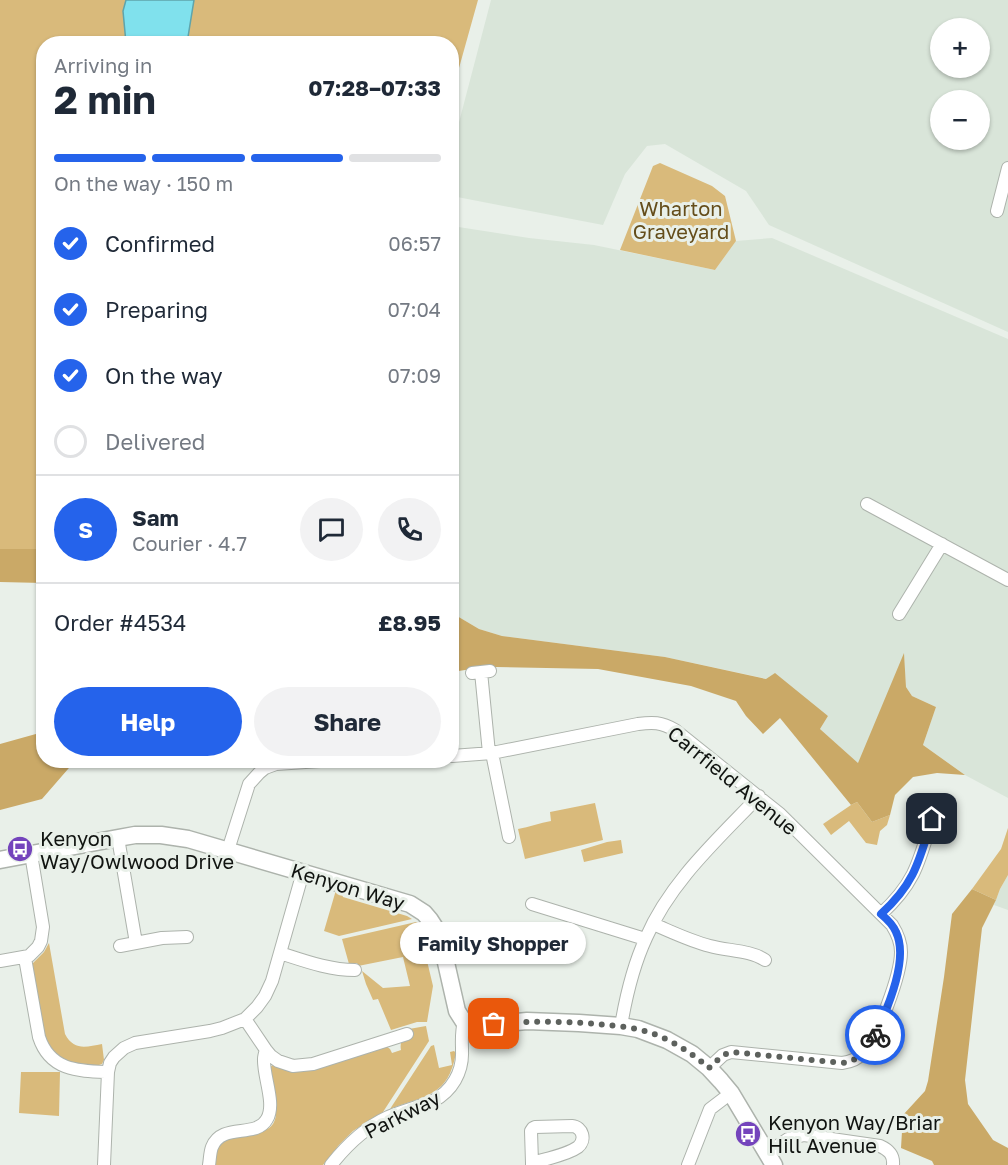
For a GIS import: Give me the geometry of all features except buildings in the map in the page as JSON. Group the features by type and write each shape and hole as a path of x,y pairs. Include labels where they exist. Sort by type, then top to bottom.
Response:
{"street":[{"path":"997,211 1008,168"},
{"path":"867,504 1008,580"},
{"path":"899,614 942,544"},
{"path":"481,672 490,753 511,829"},
{"name":"Carrfield Avenue","path":"459,755 490,753 638,724 652,722 666,724 795,827 896,931 900,946 900,963 872,1041 859,1057 842,1063 731,1052 723,1055 709,1068"},
{"path":"228,850 249,784 265,768"},
{"path":"621,1026 630,983 645,939 653,924 680,882 759,796"},
{"path":"881,914 896,900 911,880 919,863 932,819"},
{"name":"Kenyon Way","path":"0,860 135,835 161,835 188,839 401,901 424,913 435,927 441,940 457,1011 465,1023"},
{"path":"118,838 136,943"},
{"path":"0,962 25,958 38,947 43,935 31,854"},
{"path":"104,1165 108,1072 114,1057 129,1045 222,1028 245,1019 265,996 272,981 303,872"},
{"path":"539,909 645,939"},
{"path":"653,924 698,943 758,956 765,960"},
{"path":"120,946 162,938 187,938"},
{"path":"280,953 337,969 355,970"},
{"path":"25,958 39,1037 46,1052 67,1067 83,1071 108,1072"},
{"path":"245,1019 266,1050 278,1061 293,1066 307,1066 394,1043 407,1034"},
{"path":"465,1023 473,1026 539,1021 638,1029 667,1040 692,1054 709,1068 730,1093 770,1159 792,1137 804,1135 880,1146 890,1151 893,1165"},
{"name":"Parkway","path":"331,1165 354,1140 371,1127 387,1118 433,1101 449,1088 460,1069 461,1035 465,1023"},
{"path":"209,1165 213,1145 217,1139 229,1132 258,1127 267,1120 270,1107 264,1065 266,1050"},
{"path":"688,1165 710,1109 730,1093"},
{"path":"577,1126 580,1129 582,1143 572,1151 532,1164 532,1128 577,1126"}],"shaded area":[{"path":"491,0 1008,0 1008,332 769,225 746,191 665,144 647,146 625,174 603,225 459,197 459,122"},
{"path":"459,227 594,245 715,270 736,241 772,238 1008,339 1008,798 965,775 923,745 936,707 912,696 906,687 904,655 859,764 820,729 828,716 767,679 665,657 502,636 479,629 459,617"},
{"path":"0,549 36,549 36,583 0,582"},
{"path":"459,617 479,629 502,636 665,657 766,679 775,673 828,716 820,729 858,763 904,653 906,687 912,696 936,707 923,745 965,775 937,773 913,777 895,795 890,815 872,822 857,802 851,805 780,718 763,734 736,701 691,686 598,669 496,667 459,671"},
{"path":"36,734 36,768 69,768 42,799 0,810 0,744"},
{"path":"1008,875 1008,910 994,905"},
{"path":"972,889 996,900 982,928 965,1080 968,1104 993,1140 1008,1148 1008,1165 934,1165 932,1161 901,1148 903,1115 925,1091 952,914"}],"green space":[{"path":"0,0 478,0 459,68 459,36 36,36 36,549 0,549"},
{"name":"Wharton Graveyard","path":"660,163 712,186 725,196 736,241 715,270 620,250 653,166"},
{"path":"857,802 872,822 890,815 887,825 880,831 877,845 866,843 849,821 831,835 823,824"},
{"path":"595,803 603,840 525,859 518,829 551,821 550,812"},
{"path":"1008,828 1008,875 996,900 972,889 1001,849"},
{"path":"621,840 623,853 584,862 581,850"},
{"path":"336,890 341,892 343,897 412,919 339,936 324,931"},
{"path":"416,922 433,986 427,1022 417,1022 391,1030 378,999 373,1000 362,971 383,988 410,986 403,957 358,966 357,963 349,964 342,939"},
{"path":"49,943 65,1034 76,1045 86,1047 102,1044 104,1060 99,1068 64,1062 45,1043 30,966 44,952"},
{"path":"426,1026 429,1041 383,1112 353,1131 323,1165 214,1165 218,1148 225,1140 262,1132 274,1122 276,1112 270,1071 273,1065 386,1046 392,1053 401,1050 402,1041 409,1029"},
{"path":"434,1045 439,1068 452,1065 450,1052 456,1053 448,1078 434,1092 390,1109 431,1046"},
{"path":"21,1072 60,1072 59,1116 19,1113"}],"water":[{"path":"126,0 194,0 188,36 125,36 123,11"}],"way so far":[{"path":"494,1024 539,1021 638,1029 682,1048 709,1068 723,1055 731,1052 848,1062 864,1053 875,1035"}],"place":[{"name":"Kenyon Way/Owlwood Drive","path":"20,849"},
{"name":"Family Shopper","path":"494,1024"},
{"name":"Kenyon Way/Briar Hill Avenue","path":"748,1134"}],"route":[{"path":"875,1035 886,1011 901,954 896,931 881,914 896,900 911,880 919,863 932,819"}]}
